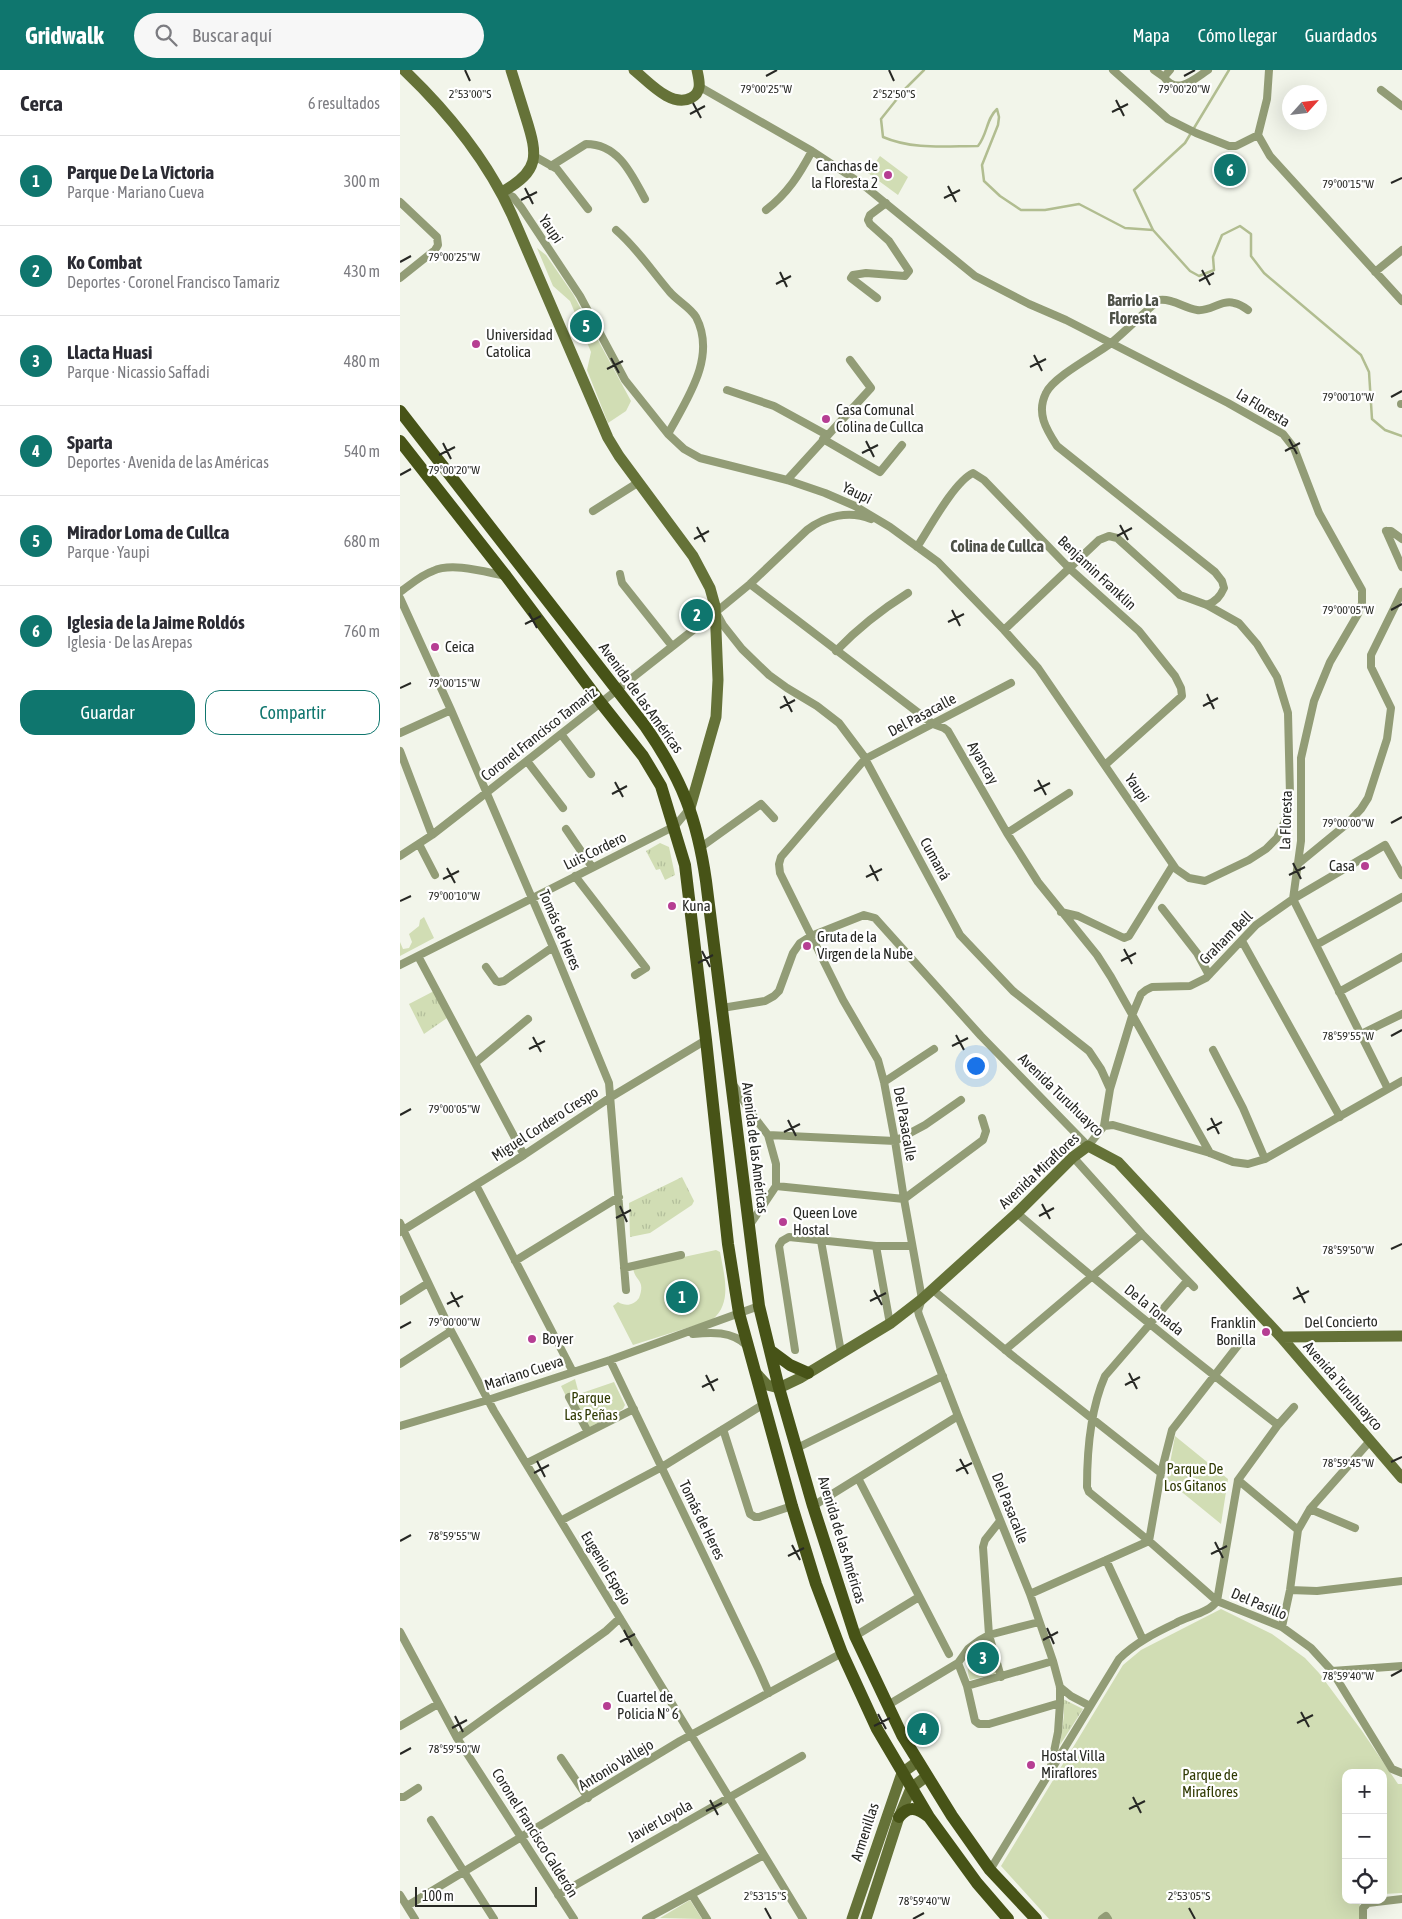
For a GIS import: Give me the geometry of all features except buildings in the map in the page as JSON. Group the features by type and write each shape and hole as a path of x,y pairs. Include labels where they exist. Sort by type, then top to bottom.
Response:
{"main road":[{"name":"Avenida de las Américas","path":"400,411 617,690 660,748 677,776 690,808 701,847 759,1306 779,1388 813,1506 855,1636 917,1762 990,1870 1036,1919"},
{"path":"400,441 643,756 661,786 685,865 728,1244 739,1313 792,1506 816,1584 842,1653 873,1720 929,1817 977,1883 1008,1919"},
{"path":"771,1351 790,1365 808,1373"},
{"path":"899,1817 904,1811 912,1809 920,1810 929,1817"}],"street":[{"path":"404,70 435,101 488,168 502,192 608,438 619,456 693,556 710,588 716,612 718,680 716,717 690,808"},
{"path":"502,192 525,176 534,156 533,142 511,70"},
{"path":"634,70 665,95 682,100 694,96 700,87 697,70"},
{"path":"1154,70 1171,84 1178,86 1195,79 1208,70"},
{"path":"1164,77 1170,70"},
{"path":"1118,72 1168,119 1193,132 1229,146 1236,146 1258,135 1267,99 1269,70"},
{"name":"La Floresta","path":"700,87 812,151 862,184 975,276 1029,304 1066,320 1228,403 1283,434 1294,448 1319,513 1362,590 1362,603 1358,614 1330,662 1314,701 1301,758 1301,841 1293,899"},
{"path":"1381,90 1402,106"},
{"path":"1258,135 1270,156 1402,301"},
{"path":"552,166 586,144 604,148 620,159 630,171 645,199"},
{"path":"766,210 783,196 802,170 812,151"},
{"path":"534,156 557,170 588,209"},
{"name":"Yaupi","path":"502,192 513,197 521,208 580,296 625,380 668,434 684,449 700,458 787,480 855,506 890,527 938,562 1038,668 1174,867"},
{"path":"400,202 437,237 438,245 435,250 400,278"},
{"path":"877,298 854,282 851,278 853,275 866,273 904,276 909,271 889,241 868,220 870,215 886,203"},
{"path":"616,230 629,241 670,292 695,315 702,333 704,356 693,386 668,434"},
{"path":"1375,272 1402,250"},
{"path":"1207,605 1221,596 1224,588 1222,581 1215,572 1057,446 1044,425 1041,410 1046,392 1057,380 1111,343 1159,300 1170,300 1184,307 1206,310 1227,302 1234,302 1248,310"},
{"path":"787,480 872,388 850,360"},
{"path":"727,390 774,406 880,472 902,445"},
{"name":"Benjamin Franklin","path":"917,547 952,493 973,474 984,480 1070,569 1139,631 1175,676 1181,688 1182,696 1105,765"},
{"path":"593,511 639,482"},
{"name":"Coronel Francisco Tamariz","path":"400,856 432,835 716,612 818,522 838,515 864,516 890,527"},
{"path":"1402,539 1391,531 1386,531 1402,567"},
{"path":"1004,630 1099,540 1109,536 1117,538 1180,595 1207,605 1239,623 1256,644 1277,677 1288,713 1290,796 1285,821 1278,838 1266,849 1230,871 1205,881 1189,878 1174,867 1130,936 1124,938 1078,916 1061,912"},
{"path":"400,592 426,574 440,568 456,568 506,576"},
{"path":"620,574 622,583 672,646"},
{"name":"Ayancay","path":"750,584 933,724 944,728 951,735 1007,833 1038,882 1097,955 1133,1013 1210,1153"},
{"path":"1298,864 1348,823 1368,798 1387,739 1391,708 1371,667 1371,655 1402,592"},
{"path":"836,651 855,631 908,593"},
{"name":"Tomás de Heres","path":"400,598 451,710 609,1083 626,1290"},
{"name":"Cumaná","path":"716,612 727,631 742,649 769,675 818,706 838,723 863,755 960,935 1013,991 1089,1051 1101,1069 1110,1089"},
{"name":"Del Pasacalle","path":"1011,683 864,759 782,857 779,864 780,873 843,1000 878,1060 895,1141 922,1299 918,1311 919,1315 1030,1594 1060,1687 1058,1732 1050,1771"},
{"path":"400,733 451,710"},
{"path":"561,734 592,774"},
{"path":"400,751 432,835"},
{"path":"1290,759 1301,758"},
{"path":"527,761 563,808"},
{"path":"1007,833 1069,793"},
{"path":"701,847 761,804 774,818"},
{"name":"Luis Cordero","path":"400,965 674,826 690,808"},
{"path":"566,829 592,867"},
{"path":"419,844 434,875"},
{"name":"Graham Bell","path":"1110,1089 1133,1013 1141,994 1152,987 1190,986 1209,975 1256,925 1293,899 1385,844 1402,876"},
{"path":"575,876 646,968 635,975"},
{"path":"1316,945 1402,897"},
{"path":"1293,899 1388,1089"},
{"path":"1162,908 1197,953 1209,975"},
{"name":"Avenida Turuhuayco","path":"722,1008 766,1002 779,991 793,954 800,943 811,936 864,914 875,918 981,1036 1088,1146 1118,1162 1281,1337 1402,1478"},
{"path":"1242,941 1340,1117"},
{"path":"486,967 496,980 499,982 504,981 553,947"},
{"path":"418,956 524,1155"},
{"path":"1339,992 1402,957"},
{"path":"1361,1034 1402,1014"},
{"path":"475,1063 528,1019"},
{"name":"Miguel Cordero Crespo","path":"401,1228 476,1185 611,1097 706,1040"},
{"path":"884,1082 934,1050"},
{"path":"1213,1050 1265,1159"},
{"path":"730,1078 741,1098 768,1134 776,1164 776,1186 748,1227"},
{"path":"1110,1089 1104,1126 1113,1125 1210,1153 1232,1162 1248,1164 1265,1159 1402,1081"},
{"path":"768,1134 895,1141 961,1100"},
{"path":"776,1186 904,1199 983,1140 986,1131 982,1118"},
{"name":"Avenida Miraflores","path":"779,1388 890,1324 922,1299 1088,1146 1104,1126"},
{"path":"1073,1158 1142,1234 1194,1287"},
{"path":"476,1185 573,1372"},
{"path":"515,1260 619,1196"},
{"name":"De la Tonada","path":"1017,1213 1091,1277 1278,1425"},
{"name":"Eugenio Espejo","path":"401,1228 488,1400 803,1919"},
{"path":"1005,1350 1142,1234"},
{"path":"795,1350 779,1246 782,1240 789,1238 876,1246 912,1246"},
{"path":"821,1241 841,1352"},
{"path":"876,1246 890,1324"},
{"path":"624,1268 681,1255"},
{"path":"1091,1419 1105,1376 1187,1281"},
{"path":"400,1300 428,1283"},
{"path":"933,1290 1005,1350 1161,1473"},
{"name":"Mariano Cueva","path":"400,1426 488,1400 610,1360 759,1306"},
{"path":"400,1364 452,1331"},
{"name":"Mariano Cueva","path":"684,1334 722,1333 740,1340 749,1350"},
{"name":"Del Concierto","path":"1281,1337 1402,1336"},
{"path":"1030,1594 1149,1541 1161,1473 1172,1430 1243,1339"},
{"name":"Tomás de Heres","path":"610,1360 769,1693"},
{"path":"755,1371 767,1385 779,1388"},
{"path":"797,1448 943,1376"},
{"path":"569,1397 588,1432"},
{"path":"562,1520 662,1467 764,1404"},
{"path":"1217,1601 1238,1480 1278,1425 1294,1407"},
{"path":"527,1463 634,1409"},
{"path":"813,1506 958,1416"},
{"name":"Del Pasillo","path":"1091,1419 1087,1487 1089,1492 1149,1541 1217,1601 1282,1627 1311,1648 1332,1671 1392,1769 1402,1773"},
{"path":"723,1429 750,1514 759,1517 792,1506"},
{"path":"1282,1627 1290,1590 1298,1530 1310,1509 1370,1441"},
{"path":"858,1478 949,1654"},
{"path":"1238,1480 1298,1530"},
{"path":"1310,1509 1355,1528"},
{"path":"1000,1521 984,1540 982,1546 989,1635 1001,1677"},
{"path":"1106,1560 1143,1640"},
{"path":"1290,1590 1318,1591 1402,1581"},
{"path":"855,1636 919,1597"},
{"name":"Del Pasacalle","path":"990,1870 1119,1659 1131,1647 1177,1622 1213,1607 1217,1601"},
{"path":"457,1738 606,1631 620,1618"},
{"path":"888,1705 958,1663 968,1649 989,1635 1039,1622"},
{"name":"Coronel Francisco Calderón","path":"400,1633 457,1738 574,1919"},
{"name":"Antonio Vallejo","path":"407,1906 692,1736 842,1653"},
{"path":"967,1686 1053,1661"},
{"path":"958,1663 967,1686 975,1721 979,1724 989,1724 1060,1703"},
{"path":"1332,1671 1402,1666"},
{"path":"1060,1687 1070,1696 1090,1706"},
{"path":"400,1726 438,1704"},
{"name":"Javier Loyola","path":"558,1895 802,1756"},
{"path":"561,1758 588,1798"},
{"path":"902,1772 917,1762"},
{"name":"Armenillas","path":"852,1919 902,1772"},
{"path":"911,1788 927,1776"},
{"path":"400,1797 404,1797 418,1788"},
{"name":"Armenillas","path":"866,1919 899,1817 911,1788"},
{"path":"431,1820 494,1919"},
{"path":"646,1919 764,1855"},
{"path":"400,1895 415,1919"},
{"path":"692,1895 707,1919"},
{"path":"1363,1919 1363,1908 1368,1903 1402,1899"},
{"path":"1102,1919 1106,1916 1108,1919"}],"green space":[{"name":"Canchas de la Floresta 2","path":"880,156 908,177 898,195 868,173"},
{"path":"537,248 546,255 573,294 631,401 626,411 608,423 587,370 591,352 570,301 553,286"},
{"path":"660,843 669,847 675,875 665,880 660,869 656,870 646,851"},
{"path":"424,917 434,938 400,956 400,942 403,949 409,948 412,942 409,934 419,926 420,920"},
{"path":"434,991 447,1018 424,1034 409,1004"},
{"path":"682,1177 694,1201 692,1205 650,1233 630,1237 629,1203"},
{"path":"716,1250 720,1252 725,1279 725,1297 719,1313 712,1320 633,1345 613,1306 618,1302 630,1304 639,1298 641,1284 633,1268"},
{"name":"Parque Las Peñas","path":"575,1379 579,1394 614,1382 625,1405 623,1409 583,1431 561,1386"},
{"name":"Parque De Los Gitanos","path":"1175,1436 1228,1479 1221,1524 1167,1480"},
{"name":"Parque de Miraflores","path":"1221,1609 1272,1634 1305,1658 1319,1673 1362,1731 1398,1784 1402,1784 1402,1893 1387,1894 1387,1769 1342,1769 1342,1904 1360,1904 1359,1919 1049,1919 1001,1866 1123,1665 1141,1650"},
{"path":"990,1639 998,1673 970,1680 968,1667 971,1655 974,1650"},
{"path":"1063,1699 1083,1709 1060,1745 1064,1715"},
{"path":"690,1900 702,1919 660,1918"}],"waterway":[{"path":"924,70 905,89 881,119 883,137 918,146 978,146 993,113 997,109 998,125 982,165 984,181 1000,196 1021,210 1045,210 1079,204 1125,228 1153,230"},
{"path":"1229,70 1185,143 1134,190 1153,230 1190,271 1199,276 1214,270 1213,257 1222,235 1240,226 1251,234 1251,256 1264,273 1361,355 1369,372 1372,419 1385,430 1402,436"}],"place":[{"name":"Iglesia de la Jaime Roldós","path":"1230,170"},
{"name":"Canchas de la Floresta 2","path":"888,175"},
{"name":"Mirador Loma de Cullca","path":"586,326"},
{"name":"Universidad Catolica","path":"476,344"},
{"name":"Casa Comunal Colina de Cullca","path":"826,419"},
{"name":"Ko Combat","path":"697,615"},
{"name":"Ceica","path":"435,647"},
{"name":"Casa","path":"1365,866"},
{"name":"Kuna","path":"672,906"},
{"name":"Gruta de la Virgen de la Nube","path":"807,946"},
{"name":"Queen Love Hostal","path":"783,1222"},
{"name":"Parque De La Victoria","path":"682,1297"},
{"name":"Franklin Bonilla","path":"1266,1332"},
{"name":"Boyer","path":"532,1339"},
{"name":"Llacta Huasi","path":"983,1658"},
{"name":"Cuartel de Policia N° 6","path":"607,1706"},
{"name":"Sparta","path":"923,1729"},
{"name":"Hostal Villa Miraflores","path":"1031,1765"}],"district":[{"name":"Barrio La Floresta","path":"1133,309"},
{"name":"Colina de Cullca","path":"997,546"}]}
